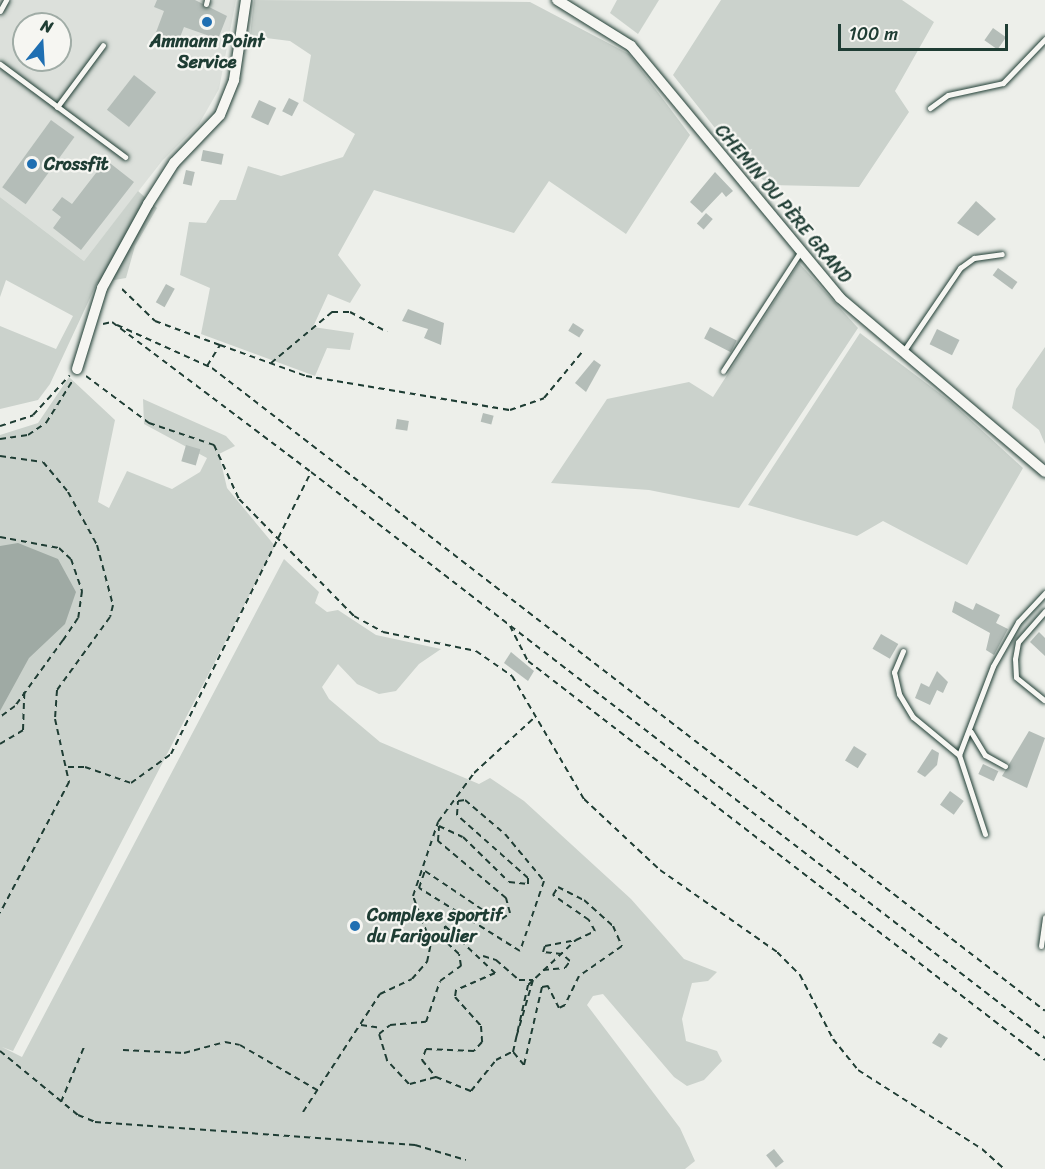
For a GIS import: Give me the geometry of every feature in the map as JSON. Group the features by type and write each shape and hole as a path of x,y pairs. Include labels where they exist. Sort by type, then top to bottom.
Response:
{"street":[{"path":"77,369 106,279 148,204 174,163 220,115 234,80 246,0"},
{"name":"CHEMIN DU PÈRE GRAND","path":"557,0 615,34 645,60 800,254 902,354 1045,472"}],"lane":[{"path":"0,10 6,0"},
{"path":"930,108 948,94 1004,83 1045,39"},
{"path":"57,106 103,45"},
{"path":"0,64 125,157"},
{"path":"723,371 800,254"},
{"path":"902,354 960,268 974,258 1002,254"},
{"path":"959,755 970,732 993,666 1018,622 1045,593"},
{"path":"1044,700 1016,677 1015,658 1018,642 1045,611"},
{"path":"903,651 894,672 899,694 913,717 959,755 985,834"},
{"path":"970,732 985,755 1005,766"},
{"path":"1041,946 1045,917"}],"path":[{"path":"122,289 155,321 306,376 510,410 544,398 582,352"},
{"path":"271,363 332,312 350,312 387,332"},
{"path":"112,322 311,472 1045,1038"},
{"path":"90,330 112,322 207,366 1045,1011"},
{"path":"207,366 220,345"},
{"path":"0,426 33,415 77,369"},
{"path":"0,439 28,435 46,423 77,369"},
{"path":"77,369 149,423 214,446 239,499 279,542 369,626 476,651 500,666 536,716 564,770 600,815 660,870 741,924 800,975 845,1058 1004,1169"},
{"path":"0,456 34,459 50,469 97,545 111,589 110,617 57,690 55,719 68,767 69,783 0,913"},
{"path":"68,767 85,767 131,783 171,754 279,542 283,520 311,472"},
{"path":"0,537 59,548 81,577 78,618 24,692 0,717"},
{"path":"510,626 515,643 536,667 1045,1060"},
{"path":"0,744 23,730 24,692"},
{"path":"303,1112 380,994 412,979 427,962 431,943 413,896 438,822 474,773 536,716"},
{"path":"465,800 505,834 544,881 520,951 417,882 425,871 486,912 502,919 510,912 506,898 438,842 436,829 446,826 509,882 528,884 528,878 457,815 458,801 465,800"},
{"path":"558,887 602,916 621,945 579,976 565,1005 559,1008 548,986 542,987 528,1059 524,1065 513,1052 520,1004 533,980 576,940 595,931 594,926 552,896 558,887"},
{"path":"360,1025 382,1028 420,1025 430,1016 440,981 461,966 459,954 443,939 445,926 481,956 495,973 456,990 455,997 481,1026 482,1042 474,1051 426,1049 423,1060 436,1077 460,1091 471,1091 496,1060 513,1052"},
{"path":"542,970 568,965 568,956 543,952 551,941 576,940"},
{"path":"481,956 496,960 519,980 533,980"},
{"path":"382,1028 380,1043 400,1078 409,1084 436,1077"},
{"path":"123,1050 184,1053 225,1042 240,1045 317,1090"},
{"path":"61,1102 84,1047"},
{"path":"0,1051 78,1115 113,1126 415,1145 466,1160"}],"shaded area":[{"path":"0,0 236,0 219,89 199,124 162,161 84,261 0,197"},
{"path":"254,0 530,2 629,54 690,135 626,234 549,181 514,233 374,190 338,255 361,285 350,303 328,294 313,327 354,333 350,350 327,348 315,376 201,334 210,288 180,275 189,222 206,223 220,200 236,200 248,166 281,176 343,157 355,134 303,101 311,55 290,41 250,36"},
{"path":"617,0 659,0 638,34 610,13"},
{"path":"721,0 902,0 934,22 895,91 909,112 859,187 770,185 746,167 673,75"},
{"path":"138,191 157,208 135,246 126,278 97,283 50,384 38,400 0,409 0,326 56,349 73,316 6,280 0,297 0,197 84,261"},
{"path":"799,263 858,328 739,508 649,490 551,483 607,399 689,382 713,397"},
{"path":"860,333 951,402 1023,468 967,565 883,521 857,536 748,505"},
{"path":"1045,347 1045,444 1039,430 1012,408 1016,389"},
{"path":"69,377 115,420 98,502 109,508 127,471 172,489 200,472 207,458 144,424 143,399 226,436 235,446 219,454 227,488 275,546 13,1051 2,1047 22,1057 284,559 319,592 315,603 327,612 338,610 376,635 441,649 419,664 396,691 379,694 357,684 338,664 322,687 329,699 380,742 479,784 490,778 524,801 631,899 684,959 717,972 708,981 692,983 682,1019 686,1041 717,1051 722,1061 704,1080 687,1086 674,1077 603,994 593,996 587,1005 680,1128 695,1161 685,1169 0,1169 0,435 38,423"},
{"path":"18,543 58,559 76,592 65,624 29,658 0,711 0,546"}],"building":[{"path":"157,0 195,0 227,16 218,39 184,27 177,45 155,35 164,11 154,7"},
{"path":"993,28 1006,37 998,49 984,40"},
{"path":"134,75 156,92 129,127 107,110"},
{"path":"289,98 299,103 292,116 282,111"},
{"path":"259,100 276,108 268,125 251,117"},
{"path":"51,120 74,137 26,204 2,187"},
{"path":"203,150 224,154 222,165 201,161"},
{"path":"106,160 134,182 81,250 53,228 61,217 52,210 62,197 72,204"},
{"path":"186,170 195,172 192,186 183,184"},
{"path":"715,172 733,191 726,197 722,192 702,213 690,202"},
{"path":"976,201 996,219 978,236 957,223"},
{"path":"706,213 713,219 704,229 697,224"},
{"path":"998,268 1017,282 1012,289 993,275"},
{"path":"166,284 175,289 165,307 156,302"},
{"path":"408,309 444,323 441,345 424,338 428,329 402,321"},
{"path":"573,323 584,330 579,338 568,331"},
{"path":"710,327 737,341 731,352 704,339"},
{"path":"937,329 959,340 952,355 930,344"},
{"path":"594,360 601,365 586,392 575,383"},
{"path":"483,413 494,416 491,425 481,422"},
{"path":"397,419 409,421 407,431 395,429"},
{"path":"186,445 200,449 196,465 181,461"},
{"path":"955,601 973,610 976,603 1000,615 996,623 1008,629 994,655 986,650 990,633 952,612"},
{"path":"1039,632 1045,638 1045,656 1030,642"},
{"path":"881,634 898,644 890,659 872,649"},
{"path":"511,652 534,671 528,681 504,663"},
{"path":"937,671 948,682 943,693 937,690 930,705 915,698 921,683 929,687"},
{"path":"1029,731 1045,738 1027,788 1002,776"},
{"path":"854,746 867,754 858,768 845,760"},
{"path":"932,749 939,753 937,765 925,777 917,772"},
{"path":"983,764 998,771 994,781 978,774"},
{"path":"950,791 964,801 954,815 940,805"},
{"path":"939,1033 948,1038 941,1048 932,1043"},
{"path":"774,1149 784,1162 776,1168 766,1155"}],"place":[{"name":"Ammann Point Service","path":"207,22"},
{"name":"Crossfit","path":"32,164"},
{"name":"Complexe sportif du Farigoulier","path":"355,926"}]}
